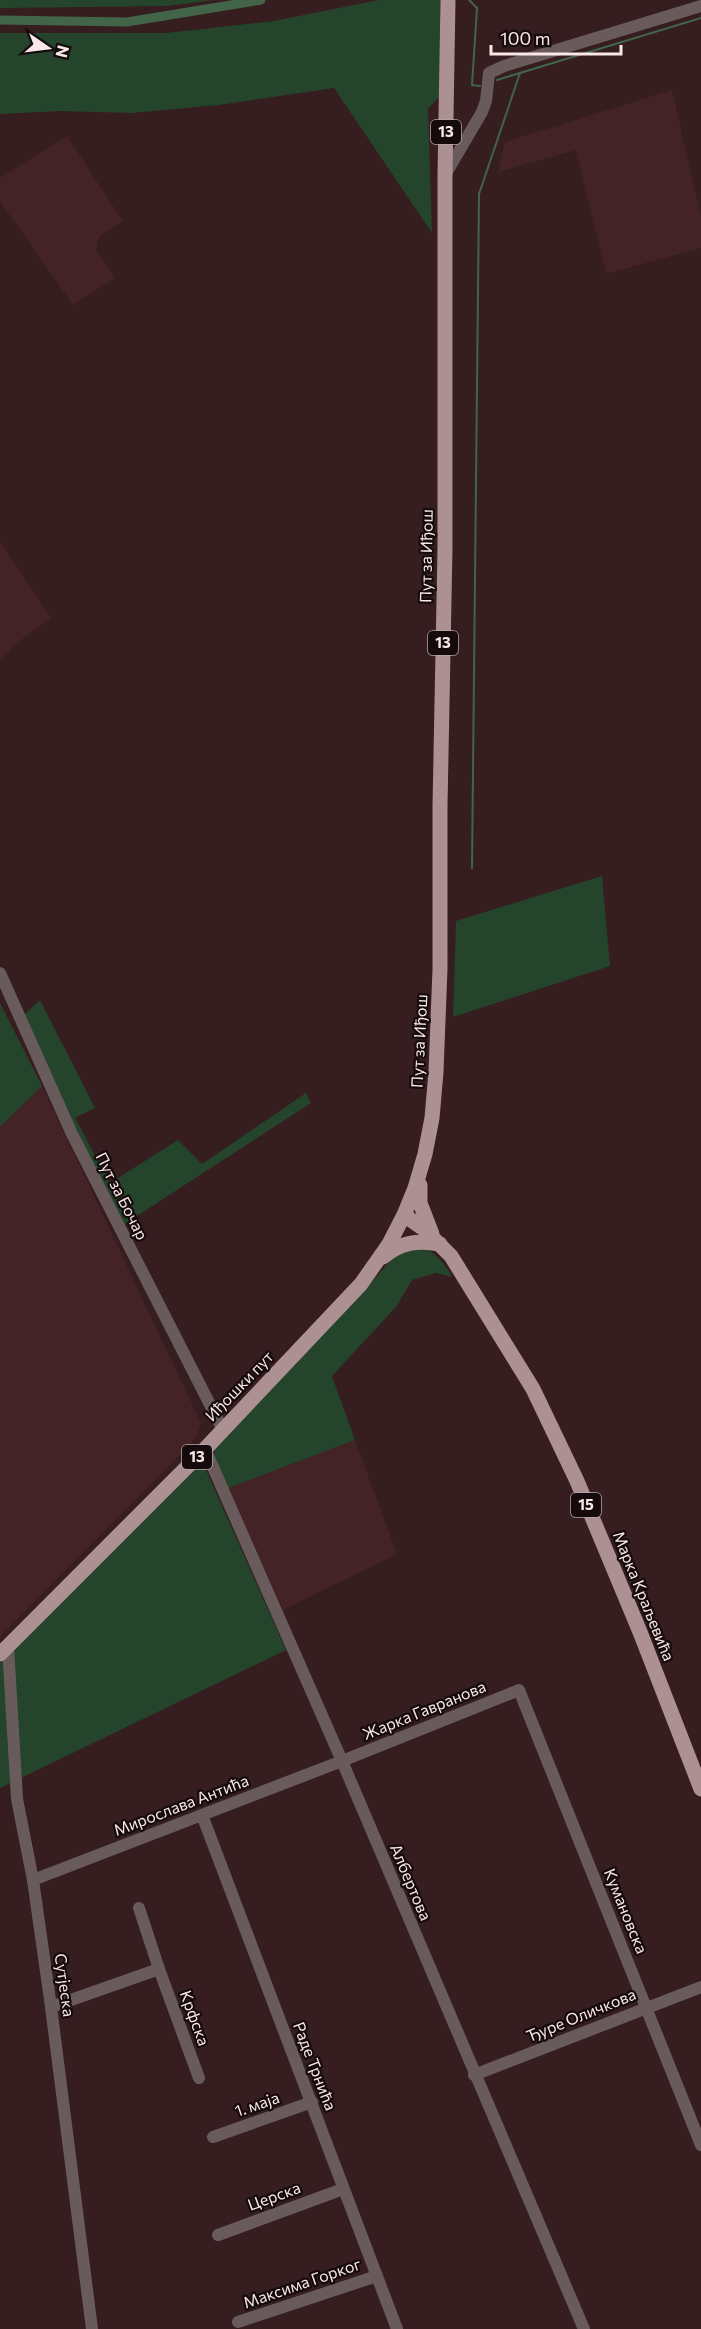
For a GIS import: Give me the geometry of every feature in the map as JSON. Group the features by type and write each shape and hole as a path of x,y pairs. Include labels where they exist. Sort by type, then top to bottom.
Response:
{"main road":[{"name":"Пут за Иђош","path":"404,1215 420,1173 432,1118 438,1027 445,548 445,175 448,3"},
{"path":"420,1173 420,1203 424,1218 437,1242"},
{"name":"Иђошки пут","path":"4,1650 205,1449 330,1319 379,1261 404,1215"},
{"name":"Марка Краљевића","path":"404,1215 437,1242 459,1267 533,1389 640,1632 701,1790"},
{"path":"379,1261 400,1245 412,1241 437,1242"}],"street":[{"path":"445,175 482,112 486,101 489,73 504,66 701,6"},
{"name":"Пут за Бочар","path":"0,973 72,1134 223,1430"},
{"name":"Албертова","path":"205,1449 342,1761 584,2329"},
{"name":"Сутјеска","path":"4,1650 17,1799 33,1881 51,2007 92,2329"},
{"name":"Жарка Гавранова","path":"342,1761 519,1690"},
{"name":"Кумановска","path":"519,1690 701,2145"},
{"name":"Мирослава Антића","path":"33,1881 342,1761"},
{"name":"Раде Трнића","path":"202,1815 397,2329"},
{"name":"Крфска","path":"139,1908 200,2078"},
{"path":"51,2007 159,1969"},
{"name":"Ђуре Оличкова","path":"474,2075 701,1986"},
{"name":"1. маја","path":"213,2137 312,2102"},
{"name":"Церска","path":"218,2235 343,2188"},
{"name":"Максима Горког","path":"238,2322 377,2276"}],"shaded area":[{"path":"672,90 701,217 701,248 606,274 576,150 498,172 505,142"},
{"path":"67,136 123,221 99,237 96,250 115,278 73,305 0,201 0,178"},
{"path":"0,542 51,618 14,645 0,662"},
{"path":"42,1086 201,1423 196,1438 0,1637 0,1127"},
{"path":"355,1440 397,1554 283,1610 228,1488"}],"green space":[{"path":"0,0 213,0 168,6 0,8"},
{"path":"379,0 440,0 440,96 428,109 432,233 334,88 219,105 132,113 61,111 0,114 0,33 166,33 274,21"},
{"path":"602,876 610,966 453,1017 456,921"},
{"path":"40,1000 95,1108 75,1118 110,1183 178,1140 202,1164 306,1093 311,1103 123,1225 86,1151 24,1015"},
{"path":"0,1003 42,1086 0,1127"},
{"path":"416,1244 437,1257 452,1277 436,1273 412,1280 396,1307 332,1376 355,1440 228,1488 215,1460 214,1448 367,1288 395,1255"},
{"path":"199,1465 206,1470 286,1650 0,1788 0,1663 192,1467"}],"waterway":[{"path":"0,20 127,22 261,0"},
{"path":"469,0 477,8 472,85 480,86"},
{"path":"497,80 701,18"},
{"path":"472,868 479,194 520,73"}]}
